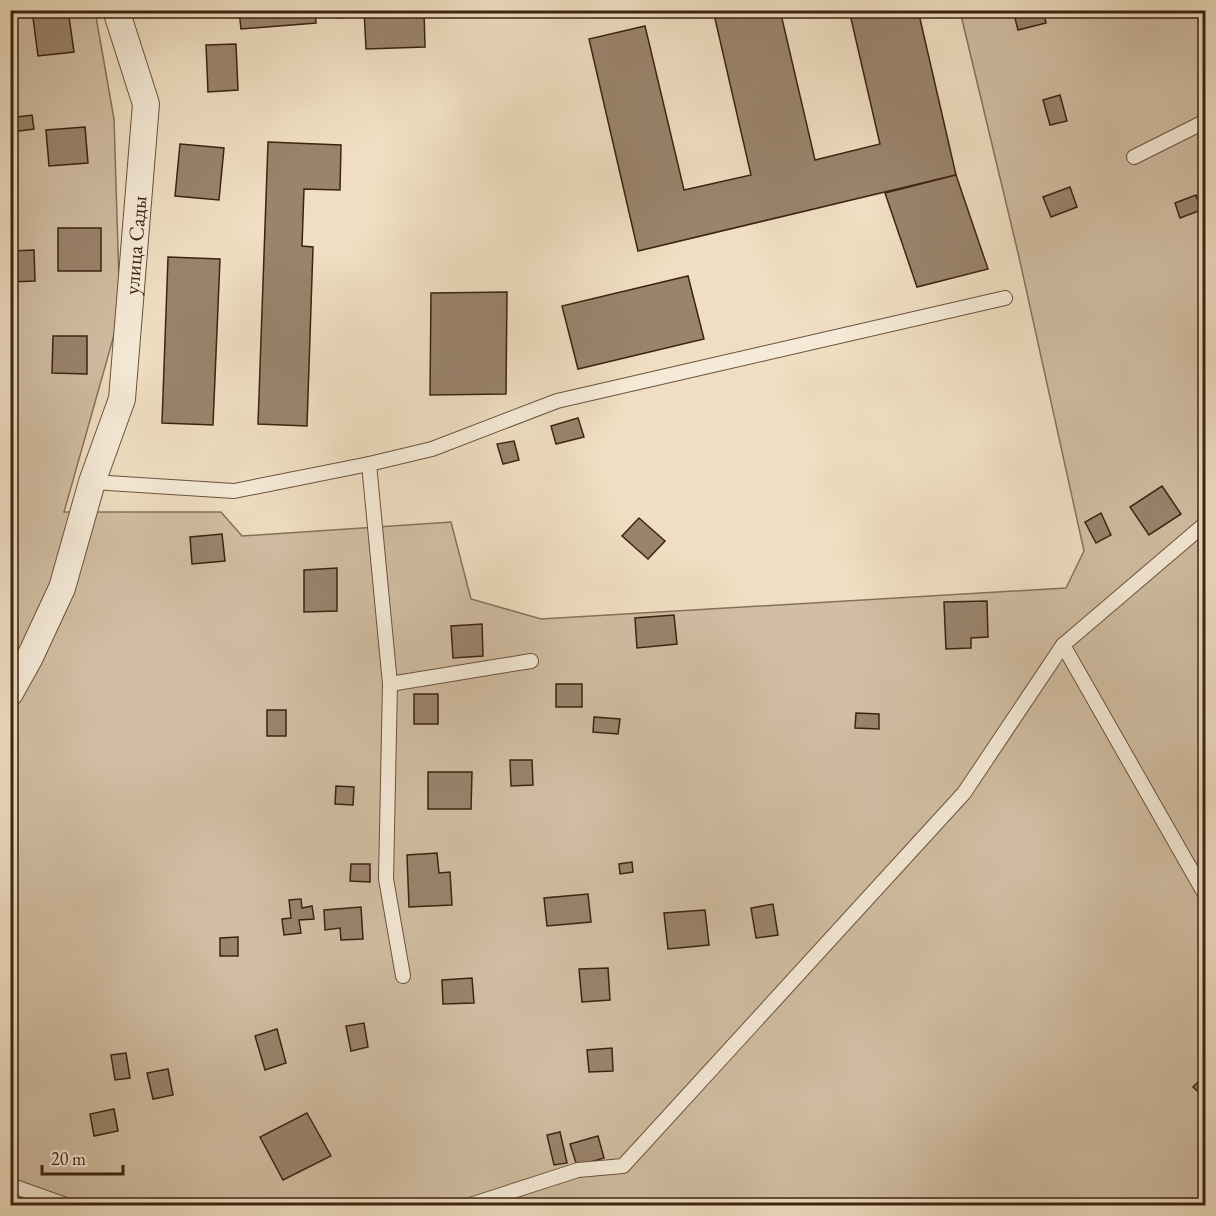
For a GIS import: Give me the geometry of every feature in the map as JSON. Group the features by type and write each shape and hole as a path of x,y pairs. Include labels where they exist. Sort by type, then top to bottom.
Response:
{"street":[{"name":"улица Сады","path":"10,693 29,659 62,588 92,482 122,399 146,104 116,10"},
{"path":"10,676 29,659"}],"lane":[{"path":"1134,157 1206,121"},
{"path":"92,482 234,491 369,464 432,449 557,401 1005,298"},
{"path":"369,464 390,684 386,879 403,976"},
{"path":"467,1206 578,1170 623,1166 964,794 1063,645 1206,523"},
{"path":"1063,645 1206,896"},
{"path":"390,684 531,661"},
{"path":"10,1185 69,1206"}],"shaded area":[{"path":"10,11 95,11 114,119 120,314 64,512 221,512 242,536 451,522 471,599 541,619 1066,588 1084,551 1019,257 960,11 1205,11 1205,1205 11,1205"}],"building":[{"path":"32,10 68,10 74,52 38,56"},
{"path":"239,10 315,10 316,23 241,29"},
{"path":"364,10 424,10 425,47 366,49"},
{"path":"713,10 780,10 815,160 880,144 849,10 918,10 956,175 638,251 589,39 645,26 684,190 751,175"},
{"path":"1013,10 1043,10 1046,23 1018,30"},
{"path":"236,44 238,90 208,92 206,45"},
{"path":"10,69 15,69 15,94 10,94"},
{"path":"1060,95 1067,121 1050,125 1043,100"},
{"path":"32,115 34,129 12,132 10,118"},
{"path":"85,127 88,163 49,166 46,130"},
{"path":"268,142 341,145 340,190 304,189 302,246 313,247 307,426 258,424"},
{"path":"180,144 224,148 219,200 175,196"},
{"path":"956,175 988,269 917,287 885,193"},
{"path":"1070,187 1077,207 1051,217 1043,197"},
{"path":"1196,195 1201,210 1180,218 1175,203"},
{"path":"58,228 101,228 101,271 58,271"},
{"path":"34,250 35,281 10,282 10,251"},
{"path":"168,257 220,259 213,425 162,423"},
{"path":"688,276 704,339 578,369 562,306"},
{"path":"507,292 506,394 430,395 431,293"},
{"path":"53,336 87,336 87,374 52,373"},
{"path":"578,418 584,437 556,444 551,426"},
{"path":"514,441 519,460 503,464 497,444"},
{"path":"1162,486 1181,514 1149,535 1130,507"},
{"path":"1101,513 1111,535 1096,543 1085,522"},
{"path":"639,518 665,541 648,559 622,536"},
{"path":"222,534 225,561 192,564 190,537"},
{"path":"337,568 337,611 304,612 304,570"},
{"path":"987,601 988,637 971,638 971,648 946,649 944,602"},
{"path":"674,615 677,644 637,648 635,618"},
{"path":"482,624 483,656 453,658 451,626"},
{"path":"556,684 582,684 582,707 556,707"},
{"path":"414,694 438,694 438,724 414,724"},
{"path":"267,710 286,710 286,736 267,736"},
{"path":"856,713 879,714 879,729 855,728"},
{"path":"594,717 620,719 618,734 593,732"},
{"path":"510,760 532,760 533,785 511,786"},
{"path":"428,772 472,772 471,809 428,809"},
{"path":"336,786 354,787 353,805 335,804"},
{"path":"437,853 439,873 450,872 452,905 409,907 407,855"},
{"path":"632,862 633,872 620,874 619,864"},
{"path":"351,864 370,864 370,882 350,881"},
{"path":"588,894 591,922 547,926 544,898"},
{"path":"301,899 302,908 312,906 314,919 299,920 301,933 284,935 282,919 291,918 289,900"},
{"path":"773,904 778,935 756,938 751,908"},
{"path":"361,907 363,939 341,940 340,928 325,930 324,910"},
{"path":"705,910 709,945 668,949 664,913"},
{"path":"238,937 238,956 220,956 220,938"},
{"path":"608,968 610,1000 582,1002 579,969"},
{"path":"472,978 474,1003 443,1004 442,980"},
{"path":"364,1023 368,1047 351,1051 346,1026"},
{"path":"277,1029 286,1063 265,1070 255,1036"},
{"path":"612,1048 613,1071 589,1072 587,1050"},
{"path":"126,1053 130,1078 115,1080 111,1055"},
{"path":"168,1069 173,1095 153,1099 147,1073"},
{"path":"1206,1074 1206,1099 1193,1087"},
{"path":"114,1109 118,1131 94,1136 90,1114"},
{"path":"307,1113 331,1156 283,1180 260,1137"},
{"path":"560,1132 567,1163 554,1165 547,1135"},
{"path":"598,1136 604,1158 577,1166 570,1144"}]}
